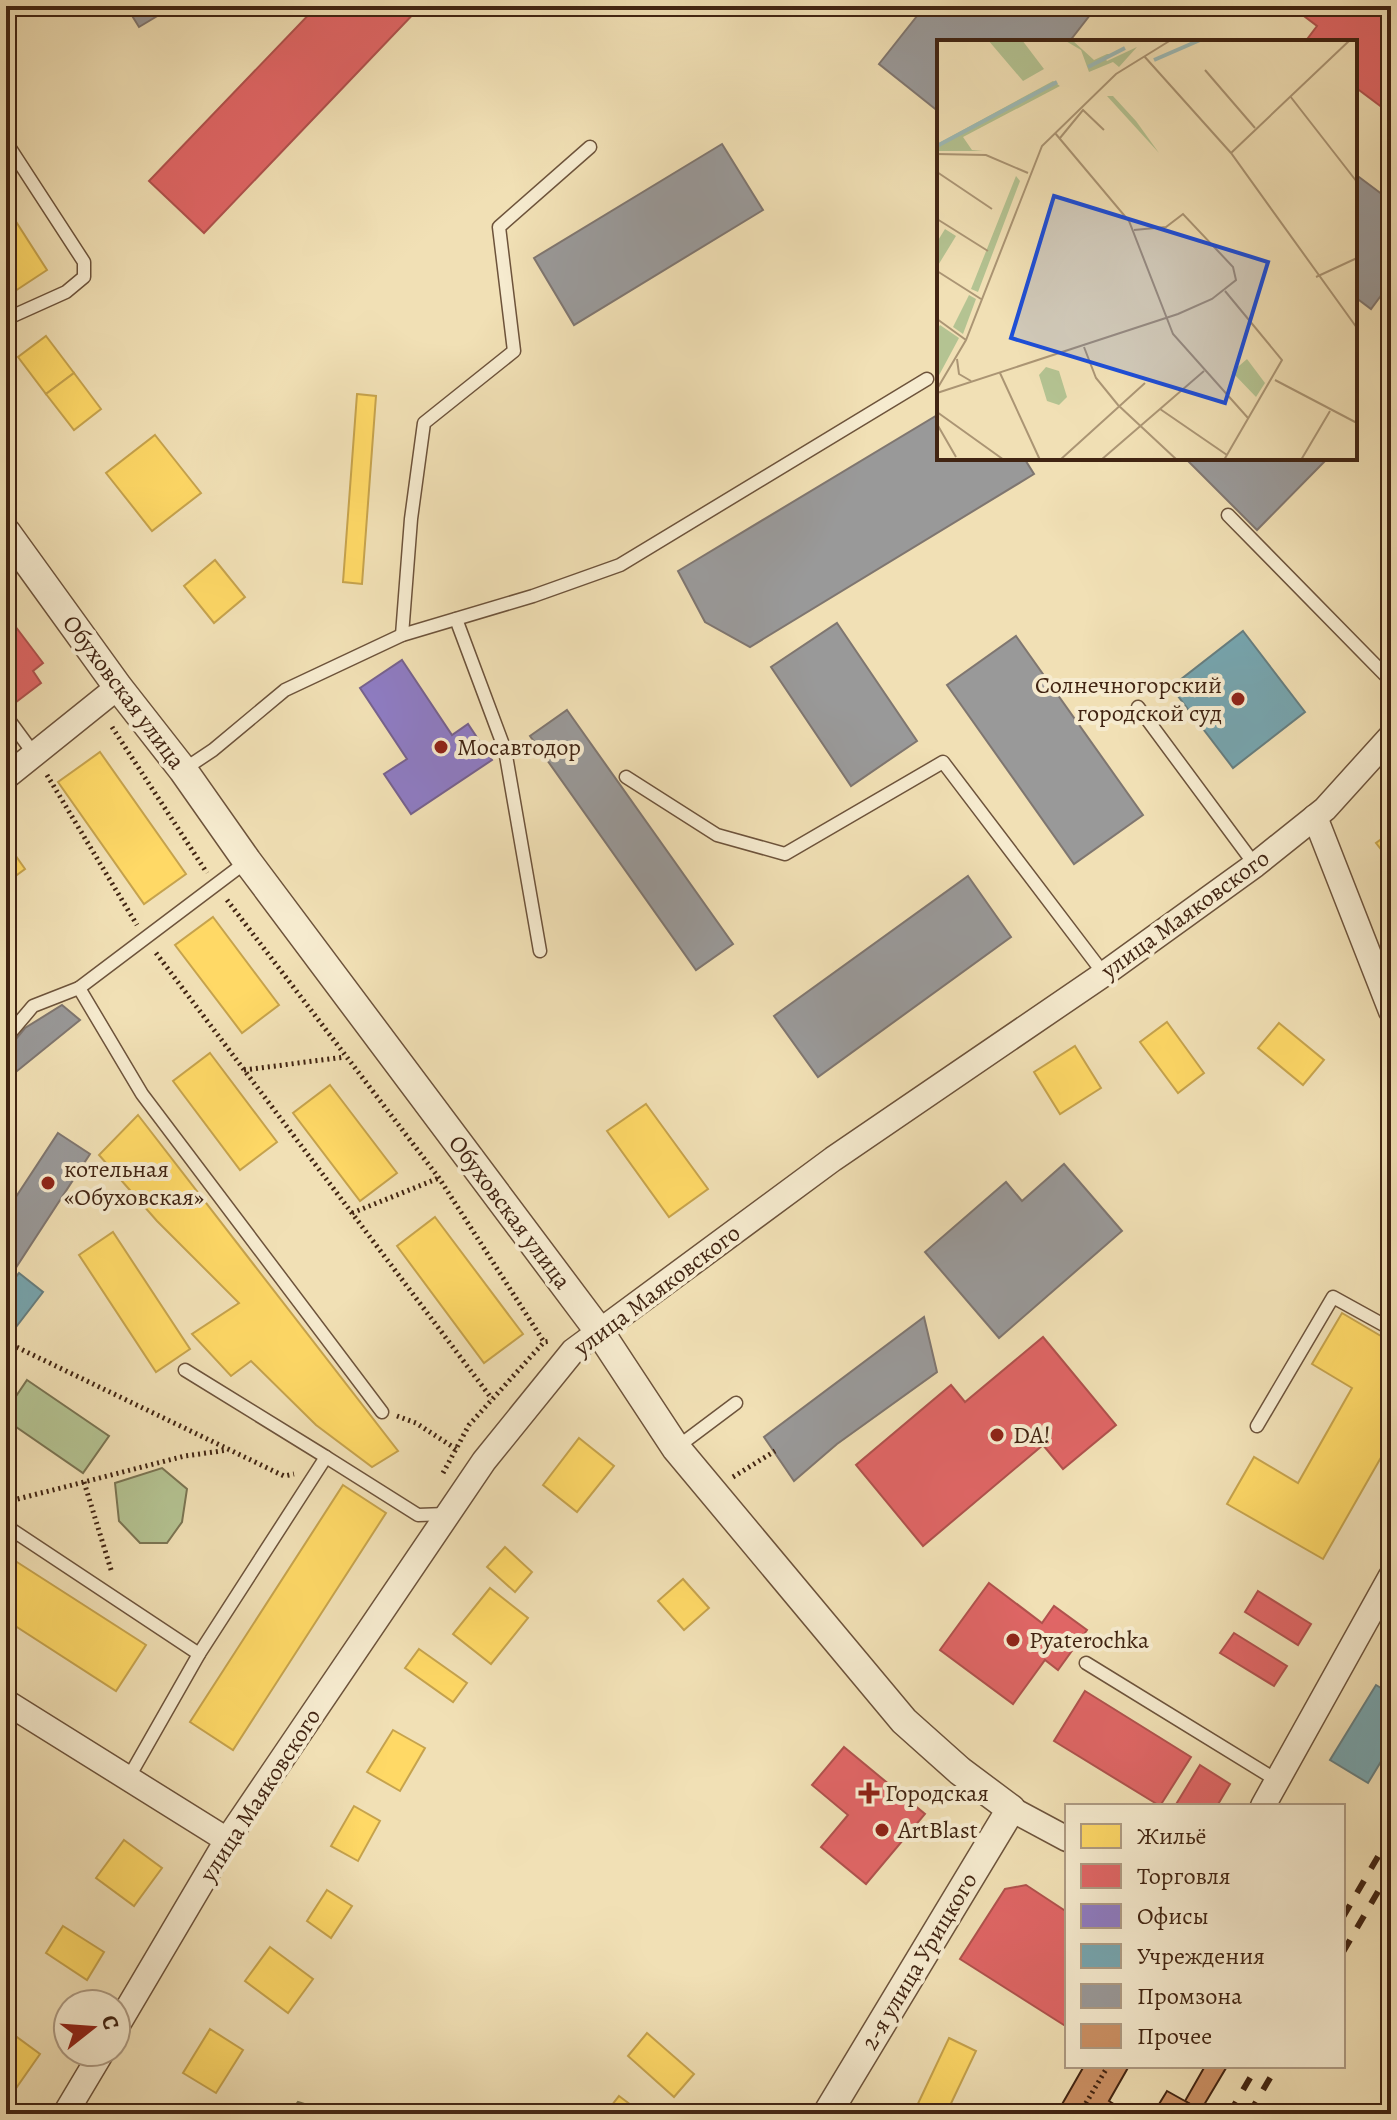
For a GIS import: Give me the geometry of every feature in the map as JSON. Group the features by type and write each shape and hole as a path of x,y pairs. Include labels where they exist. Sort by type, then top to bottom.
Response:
{"street":[{"name":"Обуховская улица","path":"6,532 107,695 183,770 247,861 599,1331 676,1448 904,1721 960,1771 1011,1809 1065,1838"},
{"path":"6,777 107,695"},
{"name":"улица Маяковского","path":"132,2001 227,1840 447,1514 484,1461 573,1351 833,1159 1104,974 1255,865 1315,817 1391,736"},
{"path":"1315,817 1391,1011"},
{"path":"1264,1804 1391,1576"},
{"path":"6,1702 227,1840"},
{"name":"2-я улица Урицкого","path":"827,2114 1011,1809"},
{"path":"65,2114 92,2068"}],"lane":[{"path":"6,142 84,262 84,277 66,292 6,319"},
{"path":"402,635 411,519 424,423 514,351 499,227 590,147"},
{"path":"183,770 213,750 285,690 402,635 533,596 620,565 927,379"},
{"path":"1228,515 1391,681"},
{"path":"456,619 505,750 540,951"},
{"path":"1138,707 1255,865"},
{"path":"6,716 34,754"},
{"path":"626,777 717,835 785,854 943,762 1104,974"},
{"path":"6,1038 33,1006 79,988 247,861"},
{"path":"79,988 142,1094 382,1412"},
{"path":"1257,1426 1333,1297 1391,1329"},
{"path":"185,1370 323,1461 418,1515 447,1514"},
{"path":"676,1448 736,1403"},
{"path":"129,1777 199,1654 323,1461"},
{"path":"6,1526 199,1654"},
{"path":"1086,1663 1278,1781"}],"path":[{"path":"107,695 215,885 439,1178 544,1342 554,1341"},
{"path":"34,754 145,938 492,1399"},
{"path":"244,1070 346,1057"},
{"path":"352,1213 439,1178"},
{"path":"6,1342 284,1476 323,1461"},
{"path":"382,1412 416,1423 456,1449"},
{"path":"6,1502 185,1456 229,1450"},
{"path":"726,1481 775,1451"},
{"path":"84,1482 121,1602"},
{"path":"1094,2114 1083,2108 1107,2068"}],"green space":[{"path":"27,1380 109,1436 83,1473 6,1420 6,1411"},
{"path":"162,1468 187,1489 182,1522 167,1543 140,1543 119,1521 115,1483"},
{"path":"298,2102 337,2114 289,2114"}],"building: Жильё":[{"path":"6,206 47,270 6,297"},
{"path":"46,336 74,373 46,394 18,357"},
{"path":"74,373 101,409 74,430 46,394"},
{"path":"357,394 376,396 362,584 343,582"},
{"path":"155,435 201,493 152,531 106,473"},
{"path":"215,560 245,597 214,623 184,586"},
{"path":"100,752 186,874 144,904 58,782"},
{"path":"1391,832 1391,862 1376,843"},
{"path":"6,842 25,869 6,883"},
{"path":"213,917 279,1005 242,1033 175,945"},
{"path":"1167,1022 1204,1073 1178,1093 1140,1042"},
{"path":"1279,1023 1324,1060 1303,1085 1258,1048"},
{"path":"1075,1046 1101,1088 1060,1114 1034,1072"},
{"path":"210,1053 277,1142 240,1170 173,1081"},
{"path":"330,1085 397,1173 360,1201 293,1113"},
{"path":"646,1104 708,1189 669,1217 607,1131"},
{"path":"138,1115 398,1451 372,1467 316,1425 251,1361 231,1376 192,1334 239,1303 157,1221 99,1155"},
{"path":"435,1217 523,1334 484,1363 397,1246"},
{"path":"113,1232 190,1349 156,1372 79,1255"},
{"path":"1342,1313 1391,1342 1391,1440 1323,1559 1227,1504 1254,1457 1298,1483 1352,1388 1312,1364"},
{"path":"579,1438 614,1466 577,1512 543,1485"},
{"path":"343,1485 386,1513 233,1750 190,1722"},
{"path":"505,1547 532,1572 515,1592 487,1567"},
{"path":"6,1555 146,1645 116,1691 6,1620"},
{"path":"683,1579 709,1608 684,1630 658,1601"},
{"path":"490,1588 528,1618 491,1664 453,1634"},
{"path":"419,1649 467,1683 453,1702 405,1668"},
{"path":"393,1730 425,1748 400,1791 367,1772"},
{"path":"354,1806 380,1821 358,1861 331,1846"},
{"path":"124,1840 162,1868 134,1906 96,1878"},
{"path":"327,1890 352,1906 331,1938 307,1921"},
{"path":"63,1926 104,1952 87,1980 46,1953"},
{"path":"270,1947 313,1979 288,2013 245,1981"},
{"path":"6,2029 40,2054 12,2094 6,2089"},
{"path":"210,2029 243,2050 216,2093 183,2073"},
{"path":"647,2033 694,2074 674,2097 628,2056"},
{"path":"949,2038 976,2051 946,2114 914,2112"},
{"path":"619,2096 643,2114 605,2114"}],"building: Торговля":[{"path":"317,6 421,6 204,233 149,181"},
{"path":"1305,6 1374,6 1391,19 1391,114 1357,88 1357,40 1306,40 1317,26 1300,13"},
{"path":"6,614 43,663 33,671 41,683 7,709"},
{"name":"DA!","path":"1043,1337 1116,1425 1063,1469 1043,1445 923,1546 856,1465 951,1385 965,1402"},
{"name":"Pyaterochka","path":"989,1583 1042,1623 1054,1606 1087,1630 1058,1670 1045,1660 1013,1704 940,1650"},
{"path":"1258,1591 1311,1624 1298,1645 1245,1612"},
{"path":"1234,1633 1287,1666 1274,1686 1220,1653"},
{"path":"1085,1691 1191,1757 1161,1804 1157,1804 1054,1741"},
{"path":"844,1747 925,1814 866,1884 821,1847 848,1815 812,1785"},
{"path":"1200,1765 1230,1784 1218,1804 1176,1804"},
{"path":"1026,1885 1065,1911 1065,2026 960,1959 1005,1889"}],"building: Офисы":[{"name":"Мосавтодор","path":"402,660 452,735 468,724 492,760 411,814 384,774 407,759 360,688"}],"building: Учреждения":[{"name":"Солнечногорский городской суд","path":"1243,631 1305,712 1233,768 1171,687"},
{"path":"19,1273 43,1292 13,1331 6,1326 6,1289"},
{"path":"1376,1685 1391,1694 1391,1745 1368,1783 1330,1760"}],"building: Промзона":[{"path":"126,6 174,6 139,27"},
{"path":"925,6 1097,6 1071,40 937,40 937,110 879,64"},
{"path":"722,144 763,210 574,325 534,258"},
{"path":"1357,176 1391,201 1391,282 1371,309 1357,298"},
{"path":"937,415 937,460 1025,460 1034,474 750,647 705,622 678,571"},
{"path":"1187,460 1326,460 1257,530"},
{"path":"837,623 917,741 851,786 771,667"},
{"path":"1016,636 1143,815 1074,864 947,685"},
{"path":"567,710 733,944 696,970 530,736"},
{"path":"968,876 1011,937 818,1077 774,1016"},
{"path":"62,1005 80,1020 6,1080 6,1051 25,1028"},
{"name":"котельная «Обуховская»","path":"58,1133 90,1154 6,1283 6,1212"},
{"path":"1064,1164 1122,1231 999,1338 925,1252 1006,1182 1022,1201"},
{"path":"924,1317 937,1372 837,1444 794,1481 764,1437"}],"building: Прочее":[{"path":"1083,2068 1128,2068 1109,2101 1117,2106 1113,2114 1057,2113"},
{"path":"1204,2068 1226,2068 1201,2110 1185,2101"},
{"path":"1167,2091 1201,2110 1207,2114 1153,2114"}],"railway":[{"path":"1345,1914 1391,1834"},
{"path":"1345,1949 1391,1869"},
{"path":"1229,2114 1256,2068"},
{"path":"1249,2114 1276,2068"}],"place":[{"name":"Солнечногорский городской суд","path":"1238,699"},
{"name":"Мосавтодор","path":"441,747"},
{"name":"котельная «Обуховская»","path":"48,1183"},
{"name":"DA!","path":"997,1435"},
{"name":"Pyaterochka","path":"1013,1640"},
{"name":"Городская","path":"869,1793"},
{"name":"ArtBlast","path":"882,1830"}]}
